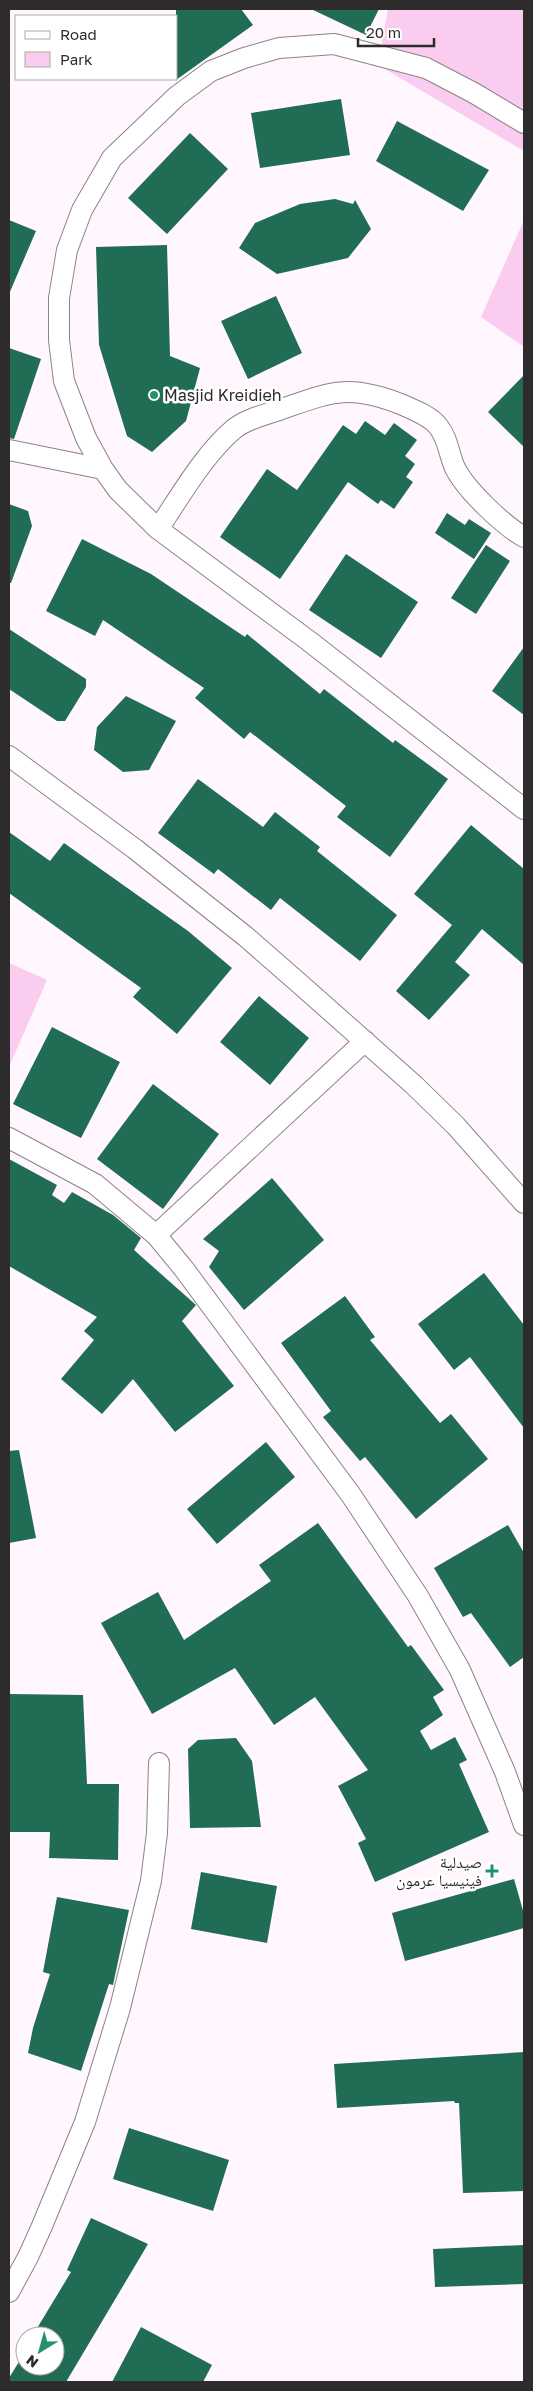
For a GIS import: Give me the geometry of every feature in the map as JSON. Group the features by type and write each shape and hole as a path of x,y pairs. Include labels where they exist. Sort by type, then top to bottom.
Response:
{"street":[{"path":"524,123 474,93 426,68 334,44 278,48 244,58 211,71 177,96 112,158 82,210 67,250 60,298 59,340 64,381 86,438 103,470 118,490 158,529 309,641 524,809"},
{"path":"158,529 220,442 235,428 253,418 322,395 351,391 386,399 430,419 444,435 450,456 458,472 476,495 515,532 524,537"},
{"path":"9,450 103,470"},
{"path":"9,756 80,807 245,936 365,1041 456,1126 524,1202"},
{"path":"156,1235 365,1041"},
{"path":"9,1138 96,1184 156,1235 184,1269 351,1495 418,1596 460,1670 505,1772 524,1825"},
{"path":"9,2292 42,2226 84,2122 120,2008 151,1881 157,1833 160,1763"}],"green space":[{"path":"388,9 524,9 524,151 378,65"},
{"path":"524,220 524,347 481,317"},
{"path":"9,963 47,980 9,1067"}],"building":[{"path":"176,9 241,9 253,25 178,79 178,15 176,15"},
{"path":"311,9 379,9 366,35"},
{"path":"341,99 350,155 260,168 251,113"},
{"path":"397,121 489,170 463,211 376,161"},
{"path":"190,133 228,169 167,234 128,198"},
{"path":"335,199 353,204 355,200 371,229 348,258 277,274 239,248 255,223 300,204"},
{"path":"9,220 36,231 9,294"},
{"path":"167,245 170,356 200,368 186,421 152,452 127,436 99,345 96,247"},
{"path":"276,296 302,353 248,379 221,321"},
{"path":"9,348 41,359 14,439 9,438"},
{"path":"524,375 524,447 488,412"},
{"path":"365,421 385,435 394,423 417,440 405,456 415,464 406,477 413,482 394,509 381,500 378,504 348,482 280,579 220,537 267,469 297,490 343,425 356,434"},
{"path":"9,504 28,511 32,526 11,583 9,583"},
{"path":"447,513 465,525 469,519 491,533 474,559 435,533"},
{"path":"82,539 151,574 245,637 247,634 320,694 324,689 393,743 395,740 448,779 390,857 337,817 346,806 250,732 244,739 195,698 204,688 103,620 95,636 46,611"},
{"path":"486,545 510,561 476,614 451,598"},
{"path":"346,554 418,602 381,658 309,610"},
{"path":"9,629 86,679 86,687 65,721 57,721 9,689"},
{"path":"524,647 524,715 492,691"},
{"path":"126,696 176,721 149,770 123,772 94,750 97,727"},
{"path":"198,779 263,827 275,812 320,847 317,851 397,915 360,961 280,898 271,910 218,869 214,874 158,833"},
{"path":"471,825 524,869 524,965 482,929 455,962 470,975 429,1020 396,991 452,925 414,894"},
{"path":"9,832 50,861 64,843 188,931 232,968 177,1034 133,997 141,988 9,893"},
{"path":"259,996 309,1038 270,1085 220,1042"},
{"path":"52,1027 120,1062 81,1138 13,1104"},
{"path":"153,1084 219,1134 163,1209 97,1159"},
{"path":"9,1159 57,1185 52,1195 64,1203 72,1192 113,1215 141,1238 134,1250 196,1305 182,1321 234,1386 175,1432 133,1379 102,1414 61,1379 94,1340 84,1331 97,1317 9,1266"},
{"path":"272,1178 324,1240 244,1310 209,1267 219,1251 203,1239"},
{"path":"484,1273 524,1325 524,1428 470,1357 454,1370 418,1324"},
{"path":"345,1296 375,1337 370,1340 440,1423 451,1414 488,1459 416,1519 365,1457 360,1461 323,1417 331,1411 281,1343"},
{"path":"266,1442 295,1477 217,1544 187,1509"},
{"path":"19,1450 36,1538 9,1543 9,1451"},
{"path":"318,1523 408,1647 411,1645 444,1690 433,1697 443,1715 420,1731 431,1750 455,1737 467,1760 459,1764 489,1832 375,1882 358,1843 366,1839 338,1786 368,1770 315,1697 274,1725 235,1668 152,1714 101,1623 158,1592 184,1640 271,1581 259,1565"},
{"path":"508,1525 524,1553 524,1657 510,1667 471,1613 463,1617 434,1568"},
{"path":"9,1694 83,1695 87,1784 119,1784 118,1860 49,1858 50,1832 9,1832"},
{"path":"236,1738 252,1761 261,1827 190,1828 188,1749 198,1740"},
{"path":"201,1872 277,1886 267,1943 191,1929"},
{"path":"514,1879 524,1914 524,1928 405,1961 392,1913"},
{"path":"57,1897 129,1910 113,1985 109,1984 81,2071 28,2053 33,2028 50,1974 43,1972"},
{"path":"524,2052 524,2191 463,2193 459,2103 454,2101 337,2108 334,2064"},
{"path":"129,2128 229,2160 213,2211 113,2179"},
{"path":"91,2218 148,2244 66,2382 9,2382 9,2378 15,2368 15,2376 65,2376 65,2326 38,2326 71,2272 67,2270"},
{"path":"524,2245 524,2284 435,2287 433,2249"},
{"path":"141,2327 212,2365 203,2382 112,2382"}],"place":[{"name":"Masjid Kreidieh","path":"154,395"},
{"name":"صيدلية فينيسيا عرمون","path":"492,1871"}]}
